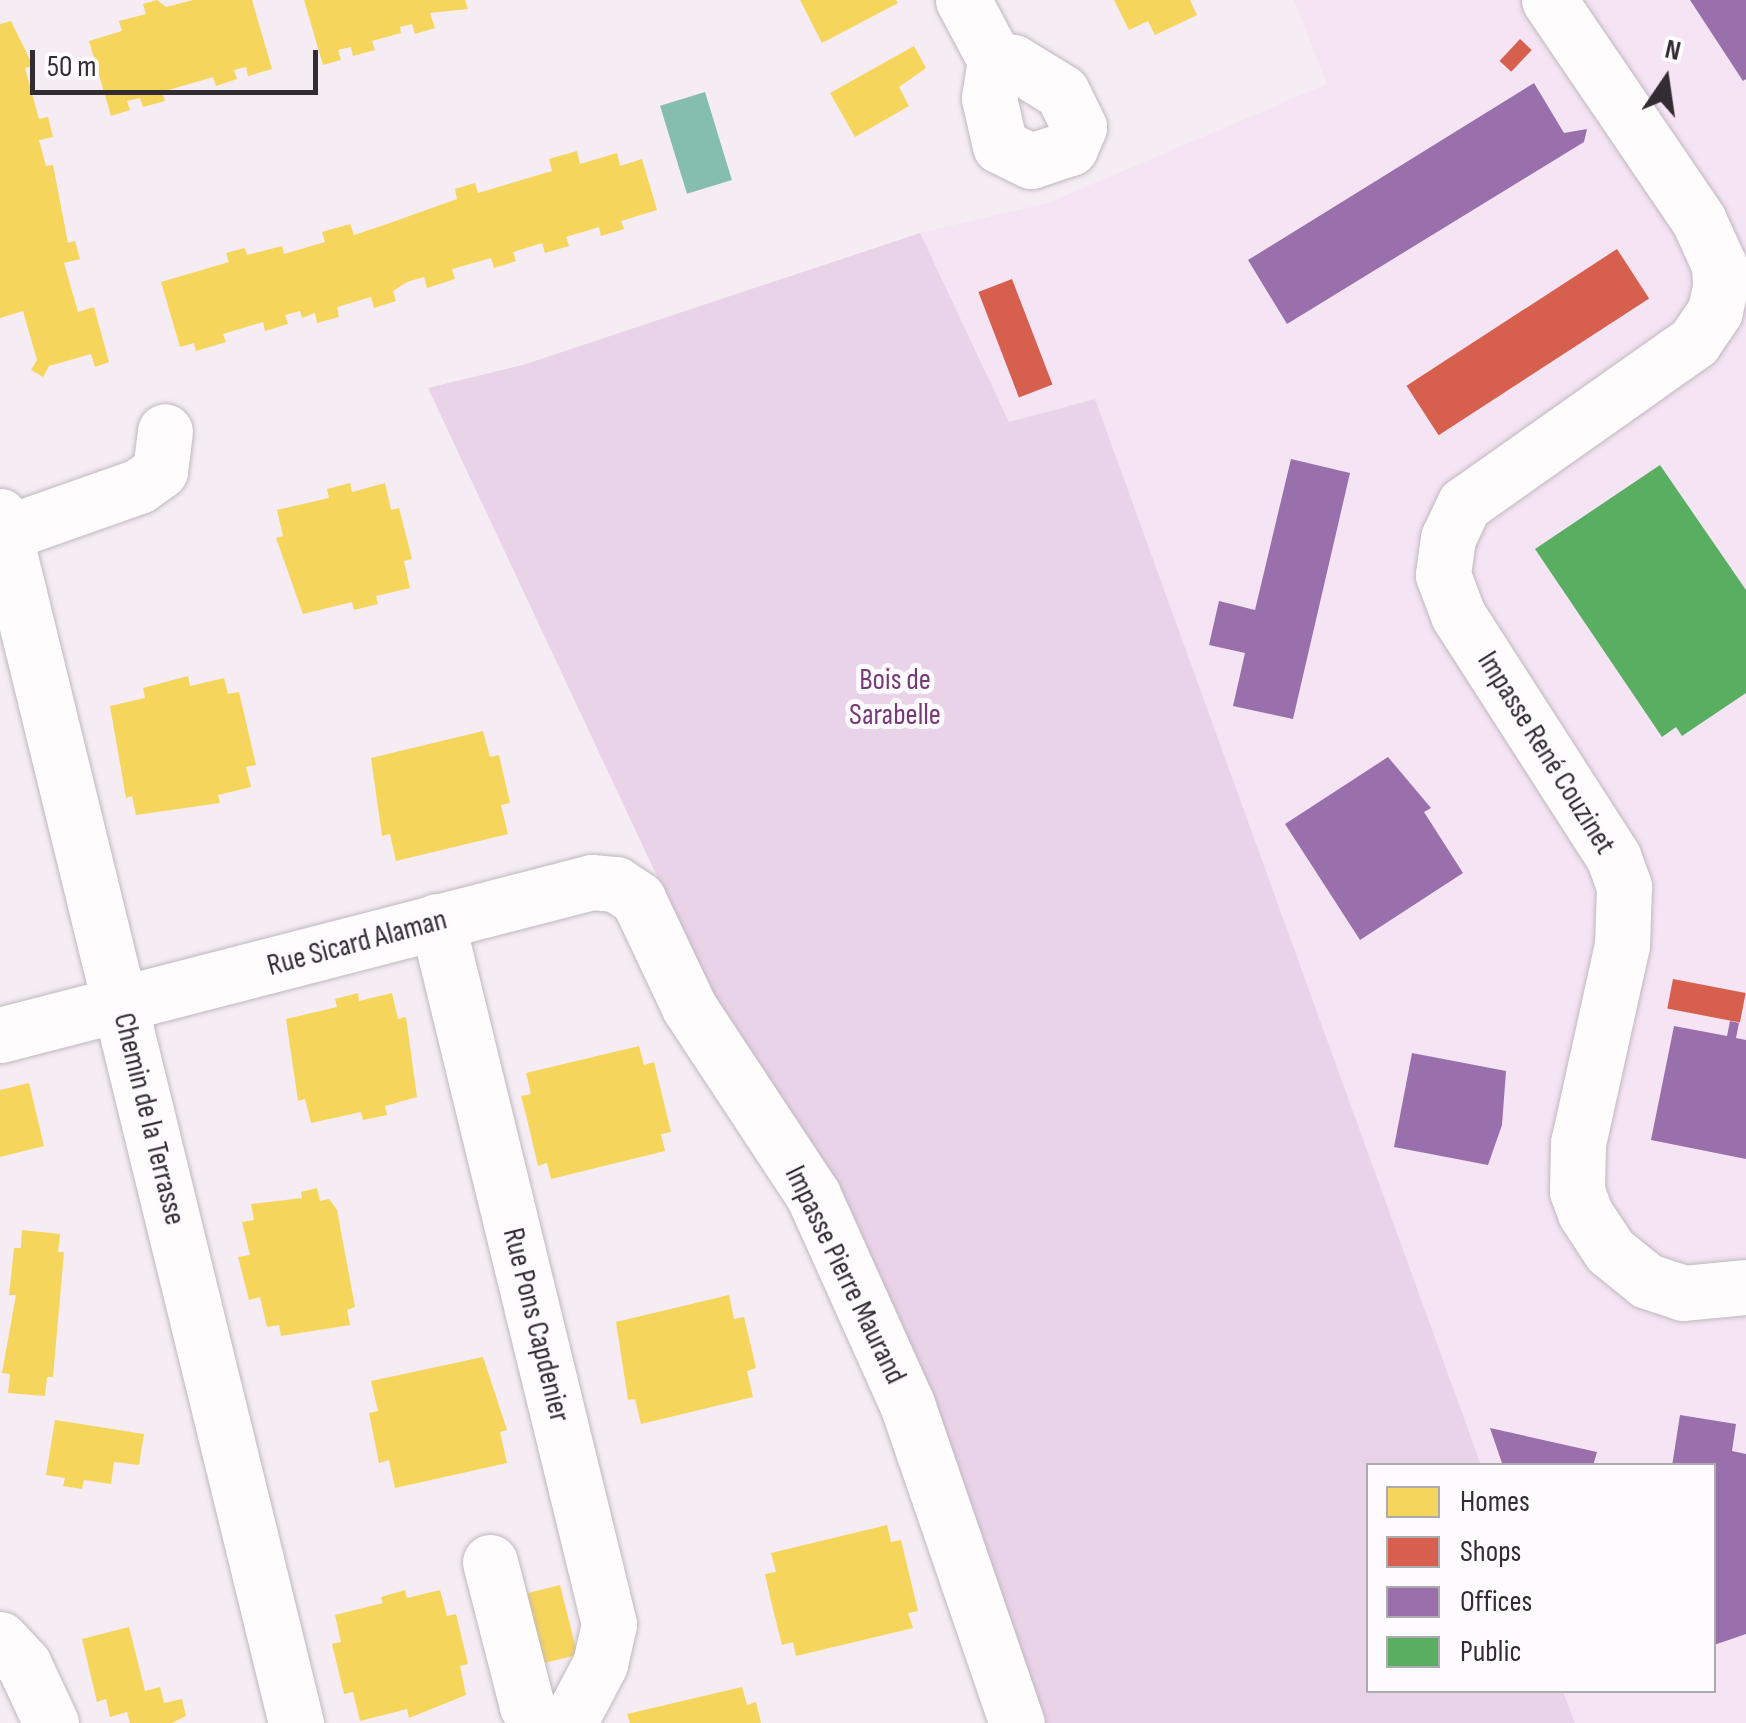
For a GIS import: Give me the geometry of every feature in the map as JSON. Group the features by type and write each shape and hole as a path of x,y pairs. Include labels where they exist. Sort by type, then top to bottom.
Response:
{"street":[{"path":"963,0 995,60"},
{"name":"Impasse René Couzinet","path":"1549,0 1699,221 1720,265 1716,311 1720,343 1464,504 1448,538 1443,575 1458,615 1613,856 1624,887 1622,944 1578,1143 1577,1191 1585,1213 1610,1251 1647,1280 1683,1293 1746,1287"},
{"name":"Impasse René Couzinet","path":"1699,221 1746,256"},
{"path":"2,528 139,486 160,471 165,432"},
{"name":"Chemin de la Terrasse","path":"2,528 265,1723"},
{"name":"Chemin de la Terrasse","path":"0,642 106,1010 296,1723"},
{"name":"Rue Sicard Alaman","path":"0,1035 592,882"},
{"name":"Impasse Pierre Maurand","path":"592,882 616,884 638,899 689,1007 812,1195 907,1404 1017,1723"},
{"name":"Rue Pons Capdenier","path":"437,921 609,1624 600,1664 570,1723"},
{"path":"490,1562 527,1706 538,1723"},
{"path":"0,1640 24,1665 51,1723"}],"shaded area":[{"path":"1294,0 1746,0 1746,1723 1575,1723 1564,1693 1716,1693 1716,1463 1480,1463 1095,400 1009,422 920,233 1048,203 1327,84"},
{"path":"705,92 732,180 687,194 660,106"}],"green space":[{"name":"Bois de Sarabelle","path":"920,233 1009,422 1095,399 1480,1463 1366,1463 1366,1693 1564,1693 1575,1723 1045,1723 920,1380 724,1019 428,388 526,364"}],"building: Homes":[{"path":"157,0 166,7 193,0 252,0 272,69 248,76 246,67 234,70 237,79 216,86 213,77 162,92 165,101 143,107 140,98 127,101 130,110 111,116 89,41 122,31 119,21 146,14 143,4"},
{"path":"304,0 465,0 468,9 430,13 435,28 415,34 412,24 400,27 401,33 372,41 375,50 353,56 351,47 338,50 341,60 323,65"},
{"path":"800,0 896,0 898,3 822,43"},
{"path":"1114,0 1190,0 1197,15 1155,35 1148,21 1129,30"},
{"path":"11,21 33,66 25,68 39,119 48,117 53,137 39,140 46,166 53,165 68,243 75,241 80,259 64,263 78,312 94,307 109,362 95,367 91,354 49,366 43,377 31,370 37,360 23,311 0,318 0,24"},
{"path":"914,46 926,68 899,87 909,106 855,137 830,93"},
{"path":"577,151 580,164 617,153 620,166 642,159 657,210 621,221 624,229 601,236 599,227 566,237 569,246 545,253 542,243 513,252 516,261 494,268 491,258 452,269 455,279 427,288 424,277 407,282 393,291 396,301 374,308 371,297 337,307 339,317 317,323 315,313 302,318 300,311 285,315 288,324 265,331 263,322 223,334 226,342 196,351 194,343 180,347 161,282 229,262 226,253 245,248 247,255 282,246 284,254 325,242 322,232 350,224 354,235 457,199 455,189 475,183 478,193 552,171 549,159"},
{"path":"350,483 352,492 385,483 391,510 399,508 412,559 404,561 410,588 376,596 378,604 354,610 352,602 303,614 276,538 283,536 277,510 329,498 327,489"},
{"path":"188,676 190,686 224,678 228,694 239,692 256,765 246,767 251,787 218,795 220,803 136,815 132,796 126,798 110,706 145,698 143,688"},
{"path":"483,731 490,757 499,755 510,803 501,805 508,834 396,861 390,834 382,836 371,758"},
{"path":"358,993 359,1001 392,993 398,1019 406,1017 417,1097 385,1106 387,1115 363,1120 361,1112 311,1123 305,1099 298,1101 286,1019 337,1007 335,999"},
{"path":"639,1046 644,1065 654,1062 671,1132 661,1134 665,1151 551,1179 547,1163 538,1166 521,1096 531,1094 526,1073"},
{"path":"29,1083 44,1146 0,1157 0,1090"},
{"path":"317,1188 320,1201 329,1199 337,1210 355,1307 347,1310 350,1325 281,1336 279,1325 267,1327 260,1297 249,1300 238,1257 250,1255 242,1222 254,1220 251,1204 302,1198 301,1192"},
{"path":"22,1230 60,1234 58,1252 64,1252 53,1377 47,1377 45,1396 8,1393 10,1374 2,1373 16,1295 9,1295 14,1248 21,1248"},
{"path":"729,1295 734,1319 744,1317 756,1368 747,1371 753,1397 641,1424 635,1399 628,1400 616,1322"},
{"path":"483,1357 507,1430 500,1432 507,1463 395,1488 389,1460 379,1463 369,1413 378,1411 371,1381"},
{"path":"55,1420 144,1434 139,1465 114,1462 111,1484 84,1480 82,1489 63,1486 65,1478 46,1475"},
{"path":"887,1525 891,1542 901,1540 918,1611 908,1613 913,1628 796,1656 793,1642 782,1645 770,1597 765,1574 776,1572 771,1553"},
{"path":"560,1585 577,1655 542,1664 525,1594"},
{"path":"405,1590 407,1598 440,1590 447,1616 456,1614 468,1664 460,1666 466,1695 409,1718 407,1709 360,1721 353,1692 344,1694 332,1644 341,1642 335,1615 383,1603 381,1597"},
{"path":"129,1627 145,1691 160,1687 164,1703 182,1699 186,1716 172,1723 130,1723 127,1712 110,1717 106,1699 97,1702 82,1639"},
{"path":"742,1687 747,1705 756,1702 761,1723 630,1723 627,1714"}],"building: Shops":[{"path":"1520,39 1532,50 1511,72 1500,61"},
{"path":"1617,249 1649,298 1439,435 1406,386"},
{"path":"1012,279 1052,384 1019,397 978,292"},
{"path":"1673,979 1746,993 1740,1023 1667,1008"}],"building: Offices":[{"path":"1690,0 1746,0 1746,79 1743,81"},
{"path":"1534,83 1564,133 1587,129 1584,142 1287,324 1248,260"},
{"path":"1291,459 1350,473 1293,719 1233,706 1245,653 1209,645 1219,601 1255,610"},
{"path":"1388,757 1431,808 1424,812 1463,873 1360,940 1285,824"},
{"path":"1730,1021 1739,1023 1736,1038 1746,1040 1746,1159 1651,1140 1674,1026 1727,1036"},
{"path":"1412,1053 1506,1071 1502,1125 1488,1165 1394,1147"},
{"path":"1680,1415 1736,1424 1732,1451 1746,1454 1746,1634 1716,1644 1716,1463 1672,1463"},
{"path":"1490,1428 1597,1452 1594,1463 1502,1463"}],"building: Public":[{"path":"1660,465 1746,590 1746,693 1682,736 1676,727 1662,737 1535,549"}]}
